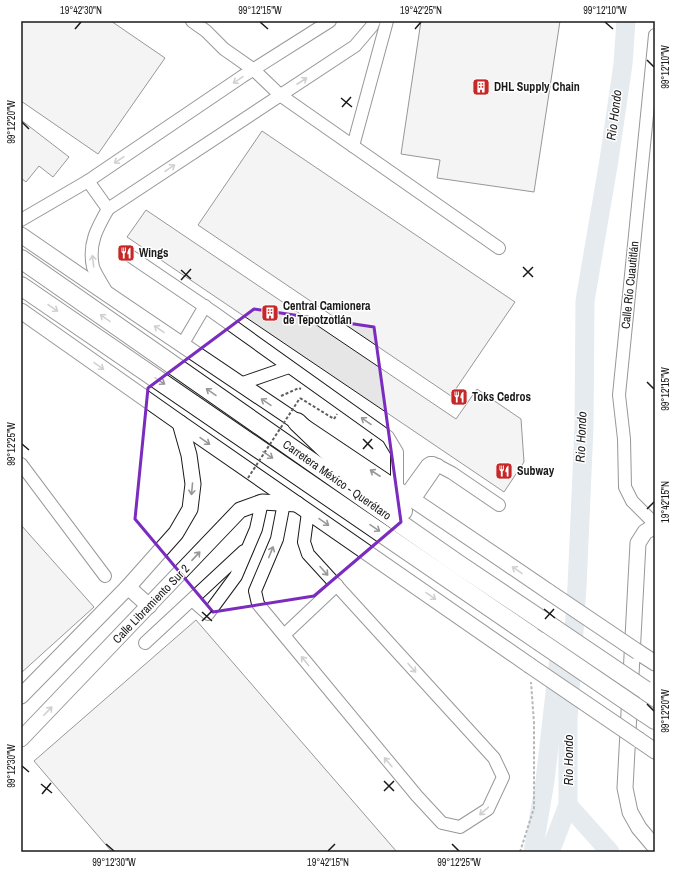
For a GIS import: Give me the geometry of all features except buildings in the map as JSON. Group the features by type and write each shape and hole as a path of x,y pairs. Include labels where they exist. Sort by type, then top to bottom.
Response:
{"highway":[{"name":"Carretera México - Querétaro","path":"21,259 458,564 650,693"},
{"name":"Carretera México - Querétaro","path":"21,286 649,716"},
{"path":"297,422 346,468 443,542 458,564"}],"main road":[{"path":"21,235 109,296 406,494 638,652 655,661"},
{"path":"21,311 296,506 655,751"},
{"path":"21,696 128,587 176,533 190,509 193,484 189,455 180,423"},
{"name":"Calle Libramiento Sur 2","path":"21,739 150,606 240,510 262,502 296,506"},
{"path":"655,525 645,532 638,543 625,788 630,812 639,828 655,847"},
{"path":"128,587 150,606"}],"street":[{"path":"192,21 206,31 224,49 254,70 280,95 499,248"},
{"path":"21,220 88,181 330,21"},
{"path":"109,296 94,268 91,248 96,229 108,209 355,46 372,26 374,21"},
{"path":"353,146 387,21"},
{"name":"Calle Río Cuautitlán","path":"655,35 619,395 624,439 625,487 632,500 655,525"},
{"path":"88,181 108,209"},
{"path":"126,253 205,306 388,437 397,452 406,494 438,466 499,506"},
{"path":"182,345 205,306"},
{"path":"240,384 289,367"},
{"path":"21,464 105,576"},
{"path":"192,600 208,614 236,576 256,529 262,502"},
{"path":"296,506 308,554 494,758 503,777 488,810 460,827 442,823 417,796 258,604 255,591 276,539 296,506"},
{"path":"145,643 250,546"},
{"path":"284,635 337,585"}],"path":[{"path":"267,402 299,388 306,392"},
{"path":"248,478 300,398 334,419 338,412"},
{"path":"520,852 534,808 534,723 529,665"}],"highlighted area":[{"path":"254,309 374,327 401,522 314,596 213,612 135,519 148,388"}],"waterway":[{"name":"Rio Hondo","path":"550,852 568,805 568,719 577,587 584,427 585,301 609,160 623,64 626,21"},
{"path":"533,852 545,781 561,640"},
{"path":"568,805 610,852"}],"place":[{"name":"DHL Supply Chain","path":"481,87"},
{"name":"Wings","path":"126,253"},
{"name":"Central Camionera de Tepotzotlán","path":"270,313"},
{"name":"Toks Cedros","path":"459,397"},
{"name":"Subway","path":"504,471"}]}
